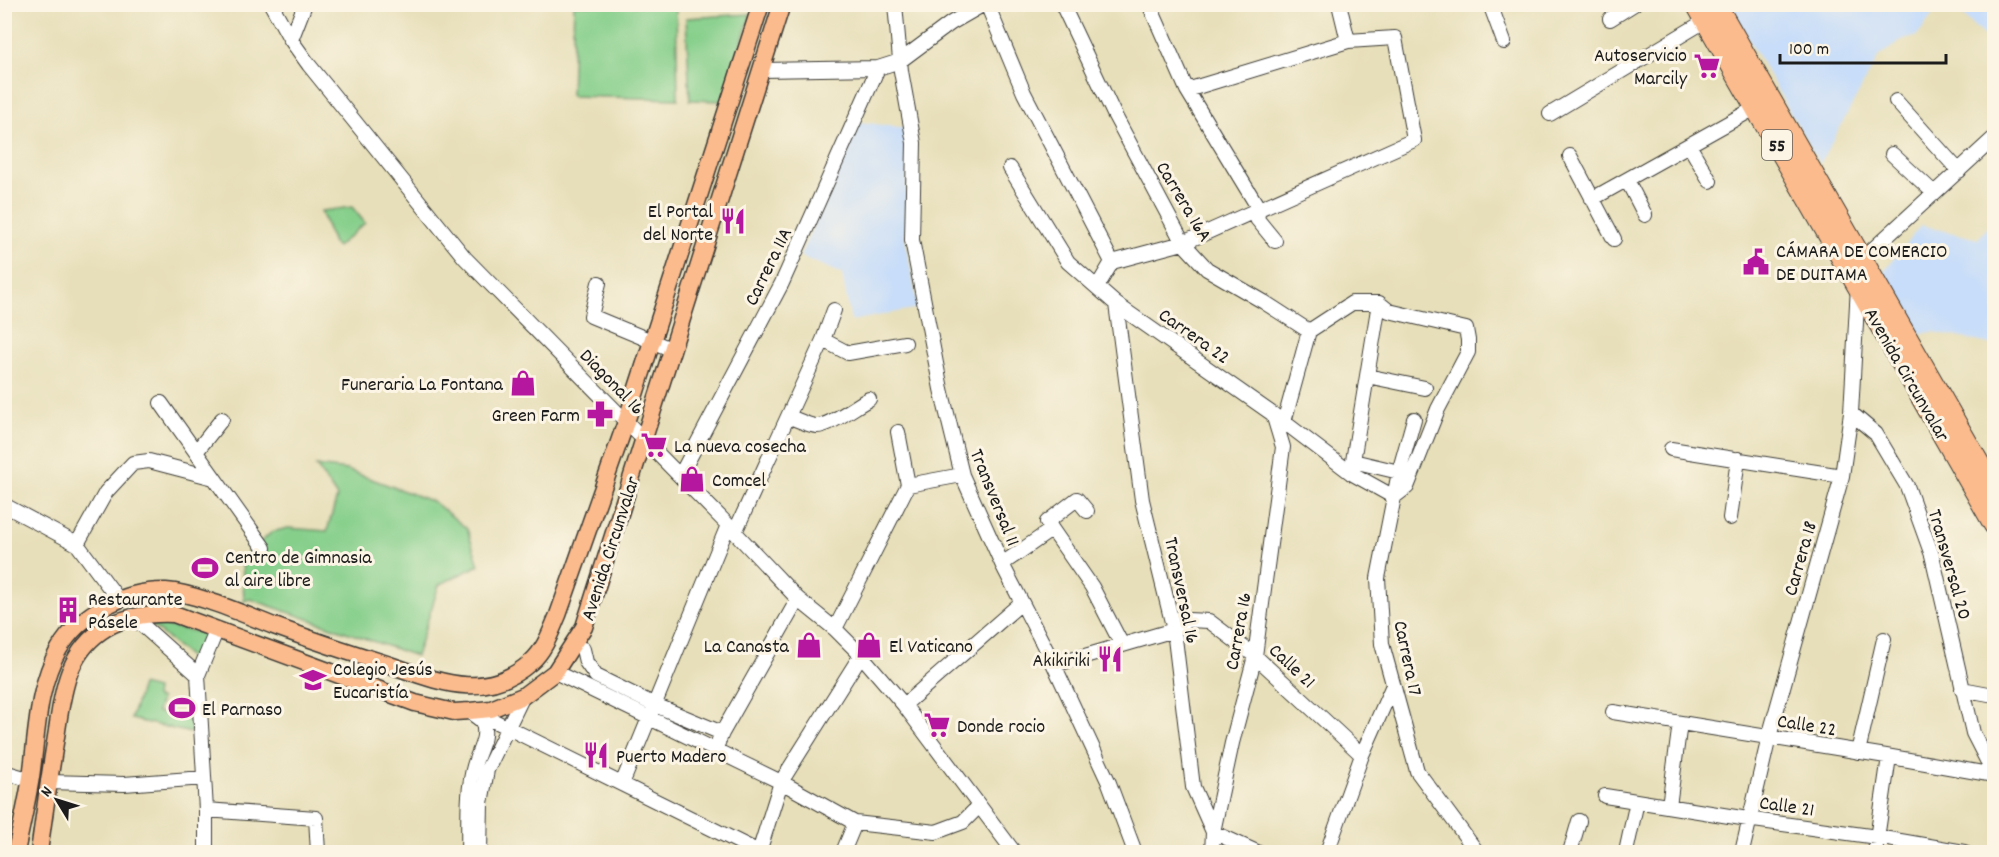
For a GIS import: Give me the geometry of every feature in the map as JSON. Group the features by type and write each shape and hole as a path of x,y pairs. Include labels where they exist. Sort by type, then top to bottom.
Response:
{"highway":[{"name":"Avenida Circunvalar","path":"1705,10 1755,108 1828,217"},
{"name":"Avenida Circunvalar","path":"1705,10 1828,217 1995,525"},
{"name":"Avenida Circunvalar","path":"1860,274 1995,489"}],"main road":[{"name":"Avenida Circunvalar","path":"16,852 31,780 41,704 50,668 60,647 72,631 87,617 118,599 149,592 166,591 183,594 446,684 481,686 504,680 533,660 548,639 626,422 762,4"},
{"name":"Avenida Circunvalar","path":"39,852 48,782 70,671 83,650 100,632 132,616 151,613 174,614 217,628 415,704 453,712 491,709 523,696 555,672 584,627 674,350 782,4"},
{"path":"217,628 223,608"}],"street":[{"name":"Diagonal 16","path":"271,4 291,40 465,258 798,599 835,629 861,655 904,705 1014,852"},
{"path":"291,40 306,4"},
{"name":"Transversal 11","path":"895,4 900,61 914,143 912,240 941,389 962,475 1002,564 1054,665 1108,783 1135,852"},
{"path":"762,70 878,68 900,61 951,23 986,4 1024,93 1112,262"},
{"name":"Carrera 16A","path":"1062,4 1114,114 1182,243 1207,269 1309,331"},
{"path":"1149,4 1187,90 1259,209 1257,219 1275,241"},
{"path":"1339,4 1348,41"},
{"path":"1490,4 1504,42"},
{"path":"1610,19 1634,4"},
{"path":"1550,114 1705,10"},
{"path":"1097,287 1112,262 1182,243 1414,140 1395,38 1348,41 1187,90"},
{"name":"Carrera 11A","path":"680,476 782,283 878,68"},
{"path":"1896,101 1959,171"},
{"path":"1592,199 1755,108"},
{"path":"1860,274 1934,193 1995,138"},
{"path":"1689,145 1710,181"},
{"path":"1892,154 1934,193"},
{"path":"1570,156 1614,239"},
{"name":"Carrera 22","path":"1010,168 1068,262 1116,304 1394,497"},
{"path":"1627,180 1645,215"},
{"name":"Carrera 18","path":"1742,852 1769,737 1842,476 1851,413 1860,274"},
{"path":"599,283 591,316 674,350"},
{"path":"1278,418 1309,331 1352,303 1379,303 1389,311 1466,329 1468,352 1438,409 1407,487 1394,497"},
{"path":"1379,303 1352,467 1399,472"},
{"name":"Transversal 16","path":"1116,304 1142,500 1174,630 1193,788 1213,832"},
{"path":"622,784 731,528 789,417 824,340 834,310"},
{"path":"824,340 848,353 905,344"},
{"path":"1367,376 1425,388"},
{"path":"789,417 817,426 831,422 869,399"},
{"path":"161,403 264,548"},
{"name":"Transversal 20","path":"1851,413 1876,434 1907,486 1932,555 1973,733 1995,775"},
{"name":"Carrera 16","path":"1212,852 1213,832 1232,743 1255,656 1283,447 1278,418"},
{"path":"196,452 222,419"},
{"name":"Carrera 17","path":"1414,419 1399,472 1378,578 1382,644 1417,771 1476,852"},
{"path":"835,629 908,484 898,432"},
{"path":"1671,449 1842,476"},
{"path":"1730,518 1738,459"},
{"path":"77,544 106,492 133,463 149,461 214,478"},
{"path":"908,484 962,475"},
{"path":"1087,512 1077,499 1047,522 1092,587 1122,645"},
{"path":"4,505 77,544 118,599"},
{"path":"1002,564 1051,530"},
{"path":"715,750 722,733 798,599"},
{"path":"904,705 1021,603"},
{"path":"132,616 198,675"},
{"name":"Calle 21","path":"1054,665 1174,630 1188,620 1209,621 1255,656 1362,755"},
{"path":"206,852 206,810 198,675 217,628"},
{"path":"1858,752 1884,639"},
{"path":"583,649 586,662 596,676 652,712 715,750 781,782 855,823 936,832 963,822 979,806"},
{"path":"472,711 759,852 781,782 861,655"},
{"path":"555,672 652,712 722,733"},
{"path":"1327,852 1362,755 1393,685"},
{"path":"1962,689 1995,695"},
{"path":"468,852 477,786 523,696"},
{"path":"472,711 482,721 486,735 474,766 480,852"},
{"name":"Calle 22","path":"1612,712 1995,775"},
{"path":"1669,806 1680,723"},
{"path":"1875,852 1889,756"},
{"path":"4,772 31,780"},
{"path":"48,782 124,784 204,778"},
{"name":"Calle 21","path":"1605,796 1964,852"},
{"path":"1626,852 1637,801"},
{"path":"206,810 316,818 318,852"},
{"path":"1570,852 1579,821"},
{"path":"843,852 855,823"},
{"path":"1213,832 1257,852"}],"shaded area":[{"path":"1729,5 1940,5 1916,37 1906,38 1879,56 1820,164"},
{"path":"1950,5 1994,5 1994,46 1963,15"},
{"path":"859,122 905,128 908,148 905,238 918,308 851,321 842,274 800,256"},
{"path":"1994,219 1994,345 1935,332 1910,334 1883,272 1921,225 1978,239"}],"green space":[{"path":"574,5 676,5 678,99 571,96"},
{"path":"751,14 722,101 690,100 686,18"},
{"path":"352,207 365,223 337,247 333,243 321,211"},
{"path":"316,466 347,470 434,502 467,529 479,565 439,585 416,656 250,599 244,601 242,558 272,532 288,528 327,531 337,497"},
{"path":"149,623 210,634 198,664"},
{"path":"142,685 156,689 155,697 161,699 157,712 191,720 191,733 131,719"}],"place":[{"name":"Autoservicio Marcily","path":"1707,66"},
{"name":"El Portal del Norte","path":"733,221"},
{"name":"CÁMARA DE COMERCIO DE DUITAMA","path":"1756,262"},
{"name":"Funeraria La Fontana","path":"523,383"},
{"name":"Green Farm","path":"600,414"},
{"name":"La nueva cosecha","path":"654,445"},
{"name":"Comcel","path":"692,479"},
{"name":"Centro de Gimnasia al aire libre","path":"205,568"},
{"name":"Restaurante Pásele","path":"68,610"},
{"name":"La Canasta","path":"809,645"},
{"name":"El Vaticano","path":"869,645"},
{"name":"Akikiriki","path":"1110,659"},
{"name":"Colegio Jesús Eucaristía","path":"313,680"},
{"name":"El Parnaso","path":"182,708"},
{"name":"Donde rocio","path":"937,725"},
{"name":"Puerto Madero","path":"596,755"}]}
